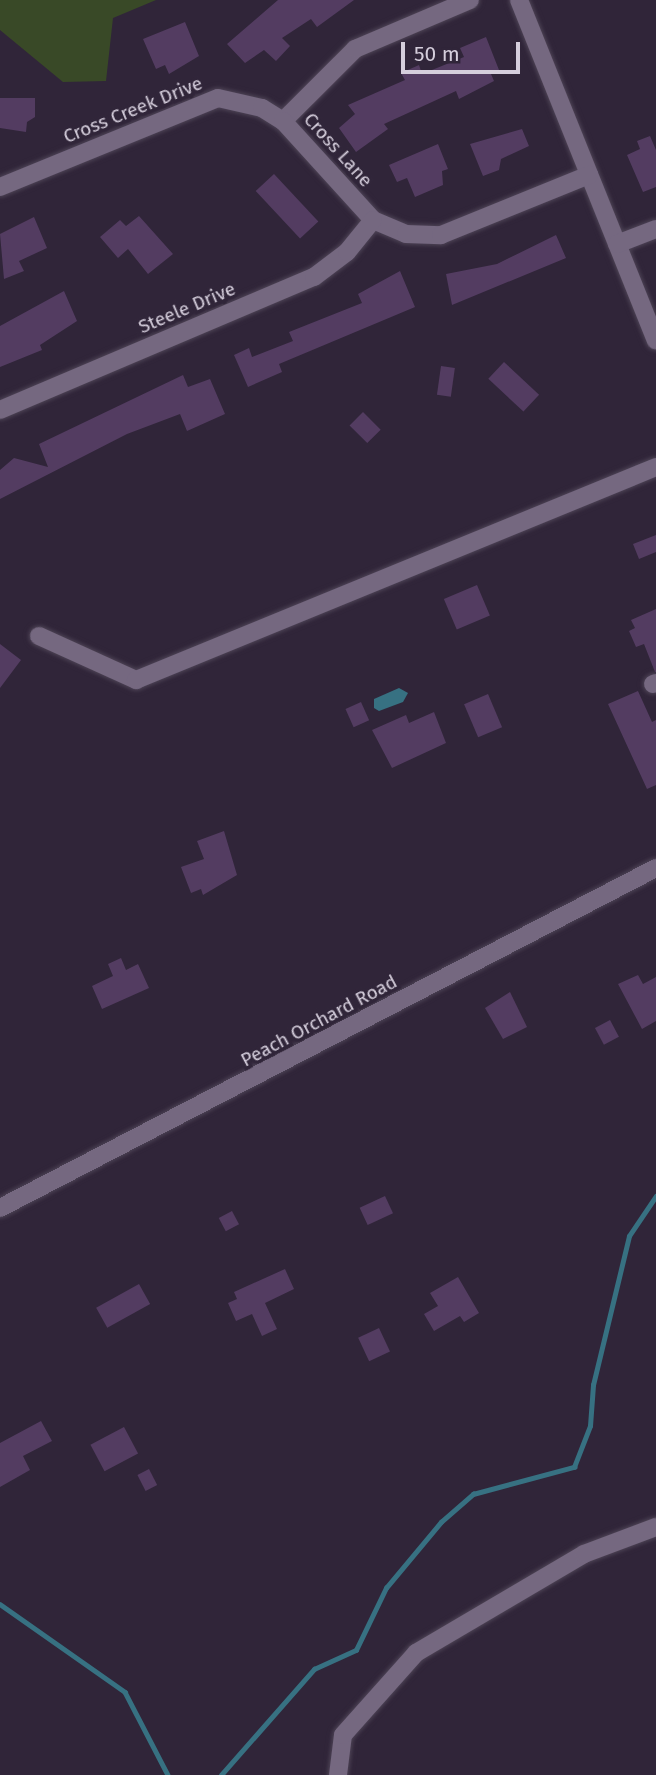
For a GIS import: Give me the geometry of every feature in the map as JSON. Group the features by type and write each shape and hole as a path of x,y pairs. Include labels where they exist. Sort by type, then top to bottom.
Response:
{"street":[{"name":"Cross Lane","path":"373,220 283,121 355,49 470,0"},
{"path":"519,0 656,341"},
{"name":"Cross Creek Drive","path":"0,187 218,99 262,108 283,121"},
{"path":"373,220 406,234 441,235 589,175"},
{"name":"Steele Drive","path":"0,410 314,277 347,252 373,220"},
{"path":"617,244 656,229"},
{"path":"40,636 136,680 656,467"},
{"name":"Peach Orchard Road","path":"0,1208 656,868"},
{"path":"338,1775 343,1735 416,1653 584,1554 656,1527"}],"green space":[{"path":"0,0 156,0 113,18 106,81 63,82 0,30"}],"water":[{"path":"399,688 408,693 403,702 379,711 374,708 374,699"}],"building":[{"path":"278,0 354,0 317,27 311,19 282,38 290,46 276,61 264,50 245,63 227,44"},
{"path":"185,22 199,56 169,74 165,65 156,69 143,39"},
{"path":"486,37 499,70 491,74 494,81 459,99 456,91 384,124 388,129 356,152 339,128 355,114 348,105 405,80 401,73 419,65 422,74 464,57 460,48"},
{"path":"0,98 35,98 35,117 27,122 26,132 0,128"},
{"path":"522,129 529,146 501,159 499,170 483,176 470,144"},
{"path":"650,136 656,150 656,187 643,192 627,155 640,149 637,141"},
{"path":"438,144 448,169 442,171 443,185 415,197 407,178 397,182 389,165"},
{"path":"274,174 318,222 300,239 256,191"},
{"path":"139,216 173,254 148,274 128,249 118,258 100,237 120,220 126,226"},
{"path":"34,217 47,248 19,261 24,271 4,279 0,234"},
{"path":"556,235 566,258 452,305 446,274 497,264"},
{"path":"400,271 415,307 279,364 282,372 248,387 234,355 249,348 252,357 293,341 289,332 362,303 358,294"},
{"path":"64,291 77,321 40,345 42,350 0,367 0,326"},
{"path":"504,362 539,395 523,412 488,379"},
{"path":"441,366 455,368 451,397 437,395"},
{"path":"183,375 188,387 210,379 225,414 187,431 180,414 127,434 0,499 0,470 14,458 48,467 39,444"},
{"path":"363,412 381,430 367,443 350,425"},
{"path":"656,535 656,552 639,559 633,544"},
{"path":"477,585 490,615 457,629 444,599"},
{"path":"656,609 655,672 644,644 636,647 629,631 635,628 631,620"},
{"path":"0,644 21,660 0,688"},
{"path":"638,691 652,722 656,720 656,785 647,789 608,704"},
{"path":"488,694 502,727 478,737 464,704"},
{"path":"361,702 369,720 354,727 345,709"},
{"path":"434,712 446,743 392,768 372,730 406,715 409,723"},
{"path":"224,831 237,875 203,895 201,889 191,893 181,867 204,859 197,841"},
{"path":"121,958 126,970 138,964 149,988 102,1009 92,986 113,976 108,964"},
{"path":"638,975 643,984 656,977 656,1021 642,1029 618,984"},
{"path":"510,992 527,1027 503,1039 485,1008"},
{"path":"610,1020 619,1037 604,1045 595,1028"},
{"path":"385,1196 393,1213 368,1225 360,1208"},
{"path":"232,1211 239,1224 226,1231 219,1218"},
{"path":"285,1269 294,1289 265,1303 277,1329 262,1336 252,1314 236,1321 228,1303 237,1299 234,1292"},
{"path":"458,1277 479,1313 464,1322 460,1316 434,1331 424,1314 438,1306 430,1293"},
{"path":"139,1284 150,1304 107,1328 96,1308"},
{"path":"379,1328 390,1352 369,1361 358,1338"},
{"path":"41,1421 52,1441 23,1456 30,1470 0,1487 0,1443"},
{"path":"124,1427 138,1453 105,1471 90,1445"},
{"path":"149,1469 157,1485 146,1491 137,1475"}],"waterway":[{"path":"221,1775 314,1669 356,1650 386,1588 441,1522 473,1494 574,1467 590,1426 593,1385 629,1236 656,1196"},
{"path":"0,1604 125,1692 168,1775"}]}
